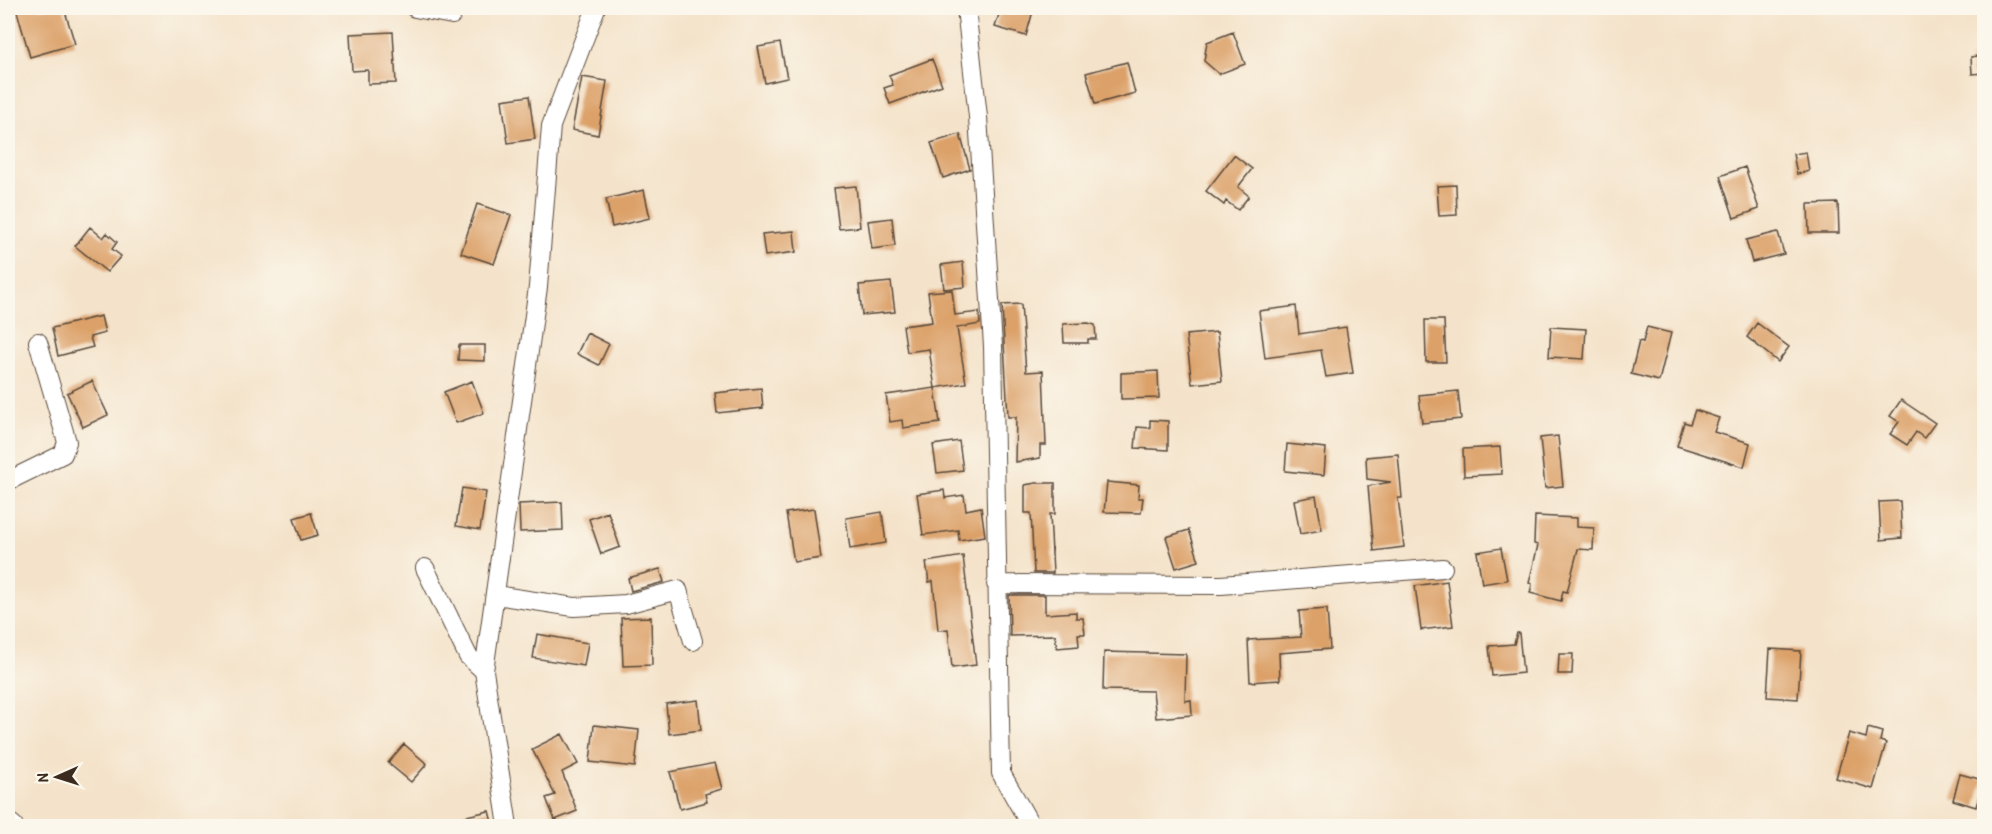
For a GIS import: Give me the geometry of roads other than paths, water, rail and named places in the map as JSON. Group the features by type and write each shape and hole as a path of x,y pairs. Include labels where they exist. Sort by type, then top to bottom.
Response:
{"street":[{"path":"416,8 452,15"},
{"path":"508,826 483,671 538,287 551,126 596,8"},
{"path":"966,8 978,117 993,346 1001,773 1031,826"},
{"path":"8,481 63,454 67,441 38,342"},
{"path":"425,568 468,656 483,671"},
{"path":"996,584 1221,585 1443,568"},
{"path":"495,595 585,606 626,604 678,590 693,641"},
{"path":"8,821 14,826"}]}
